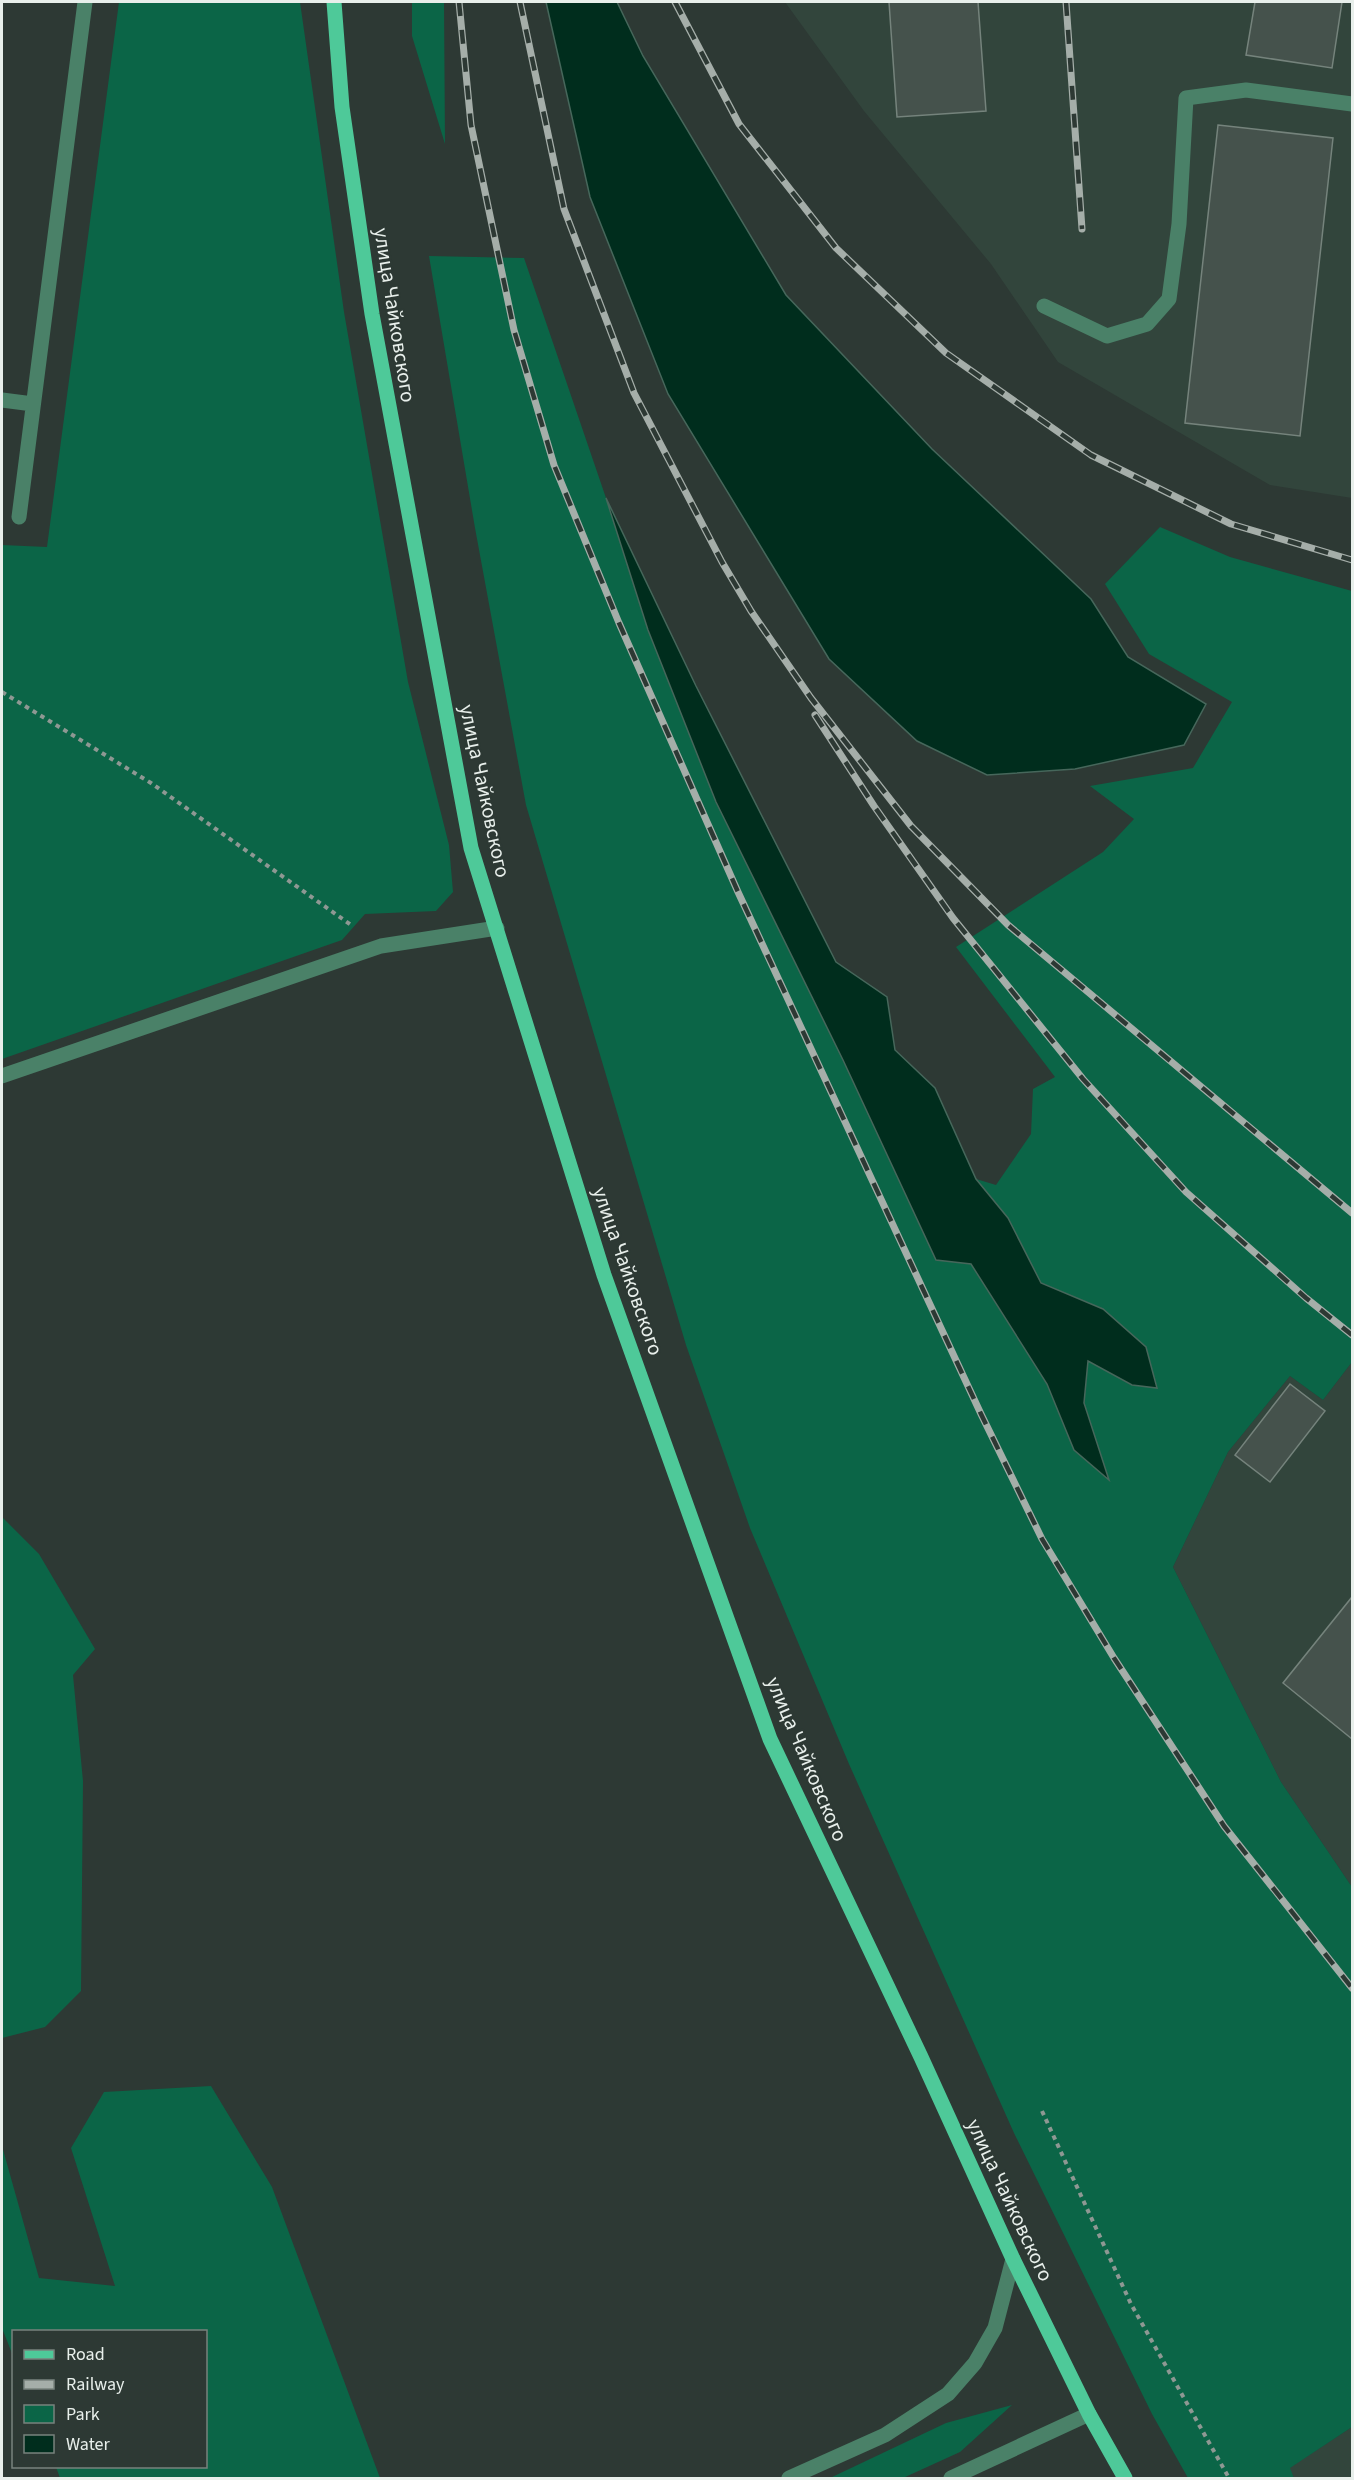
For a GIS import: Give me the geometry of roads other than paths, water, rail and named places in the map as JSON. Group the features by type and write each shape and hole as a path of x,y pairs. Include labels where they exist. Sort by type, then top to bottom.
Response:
{"main road":[{"name":"улица Чайковского","path":"334,2 342,107 372,314 471,848 604,1275 770,1739 916,2046 1013,2259 1089,2414 1125,2478"}],"lane":[{"path":"19,517 85,2"},
{"path":"1044,306 1107,336 1147,324 1169,299 1179,224 1186,98 1246,90 1353,104"},
{"path":"2,400 33,404"},
{"path":"2,1076 381,946 497,928"},
{"path":"789,2478 885,2435 948,2394 975,2363 995,2328 1013,2259"},
{"path":"951,2478 1089,2414"}],"water":[{"path":"546,2 617,2 643,56 786,295 932,449 1091,599 1128,657 1206,704 1184,745 1075,769 987,775 917,741 829,659 668,394 590,197"},
{"path":"606,498 696,686 836,962 887,997 895,1050 935,1088 976,1179 1008,1218 1041,1283 1103,1309 1146,1347 1157,1388 1132,1385 1088,1361 1084,1403 1109,1480 1074,1450 1047,1384 971,1264 936,1260 843,1060 716,802 648,630"}],"railway":[{"path":"459,2 471,125 514,330 554,465 619,623 738,892 981,1414 1042,1539 1114,1658 1224,1826 1352,1988"},
{"path":"520,2 564,209 634,393 722,562 751,611 811,698 911,826 1008,925 1352,1213"},
{"path":"675,2 739,124 836,248 946,353 1091,455 1231,524 1352,560"},
{"path":"1066,2 1082,229"},
{"path":"815,715 874,806 953,918 1083,1079 1186,1192 1306,1298 1352,1335"}]}
